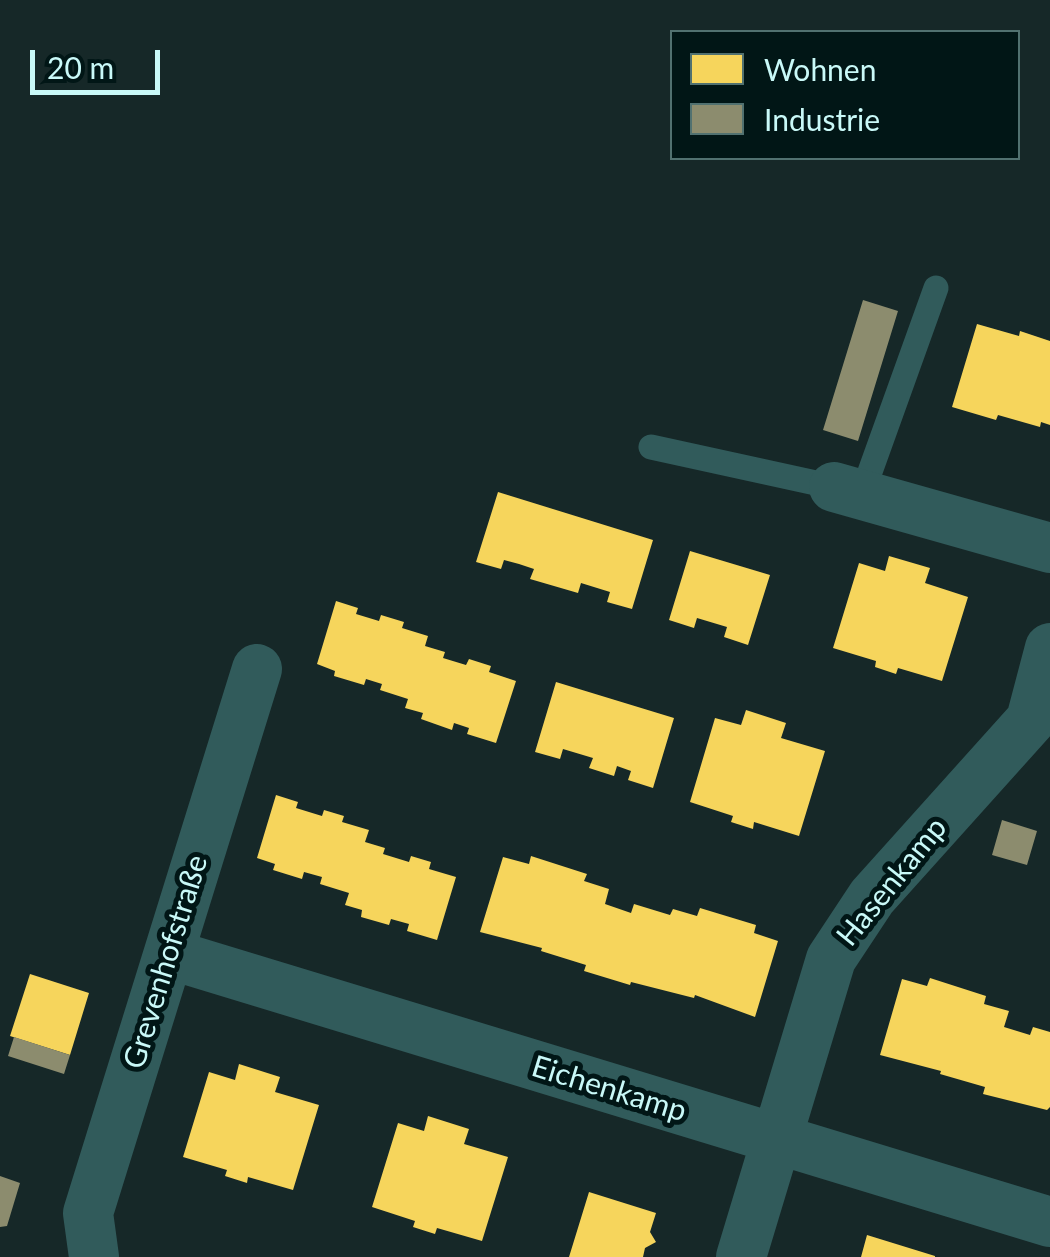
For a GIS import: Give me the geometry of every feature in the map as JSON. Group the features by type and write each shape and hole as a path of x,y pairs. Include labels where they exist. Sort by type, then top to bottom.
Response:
{"street":[{"path":"848,490 1050,548"},
{"name":"Hasenkamp","path":"741,1257 831,959 872,897 1031,720 1050,648"},
{"name":"Grevenhofstraße","path":"94,1257 88,1213 257,669"},
{"name":"Eichenkamp","path":"169,954 1050,1222"}],"lane":[{"path":"651,447 848,490 936,288"}],"building: Wohnen":[{"path":"977,324 1050,341 1050,425 1041,422 1040,427 998,415 996,420 952,407"},
{"path":"498,492 653,540 632,609 607,602 610,592 581,583 578,593 530,579 534,569 519,564 504,560 501,569 476,562"},
{"path":"690,551 770,575 748,645 724,637 727,627 697,618 694,628 669,620"},
{"path":"889,556 930,568 925,583 968,597 942,681 898,668 896,674 875,667 876,661 833,648 859,563 885,571"},
{"path":"336,601 358,608 356,614 379,621 381,615 404,622 402,628 428,636 425,646 445,652 443,658 466,665 469,659 491,666 489,672 516,681 496,743 467,734 469,728 454,723 452,730 421,719 423,713 405,708 408,699 380,690 382,684 366,679 364,685 334,676 335,671 317,664"},
{"path":"556,682 674,718 653,788 628,780 631,771 617,766 614,776 589,768 593,758 563,749 560,759 535,752"},
{"path":"746,710 786,723 781,738 825,751 799,836 754,822 753,829 731,822 733,816 690,802 715,718 741,725"},
{"path":"276,795 298,802 296,808 322,816 324,810 344,816 342,822 369,830 365,842 385,848 383,854 409,862 411,856 431,862 429,869 456,877 437,940 407,931 409,924 391,919 389,925 361,917 362,910 345,905 349,893 320,884 322,877 304,872 302,879 273,870 275,864 257,858"},
{"path":"531,856 587,874 584,881 609,889 605,904 631,913 634,904 670,915 673,909 697,916 700,908 756,925 754,933 778,941 755,1017 695,995 694,998 631,982 630,985 584,971 586,965 541,951 542,948 480,932 503,857 529,864"},
{"path":"30,974 89,993 70,1055 10,1036"},
{"path":"930,978 986,996 984,1004 1009,1011 1004,1027 1030,1035 1033,1027 1050,1032 1047,1110 983,1094 985,1087 880,1055 902,979 927,986"},
{"path":"239,1064 280,1077 275,1092 319,1105 293,1190 248,1177 247,1183 225,1176 227,1170 183,1157 209,1072 235,1080"},
{"path":"428,1116 469,1129 464,1144 508,1157 482,1241 437,1228 435,1234 413,1227 415,1221 372,1207 398,1123 424,1131"},
{"path":"589,1192 656,1213 650,1232 656,1242 645,1248 643,1257 569,1257"},
{"path":"867,1235 935,1256 935,1257 861,1257"}],"building: Industrie":[{"path":"863,300 898,311 858,441 823,430"},
{"path":"1002,820 1037,831 1027,865 992,855"},
{"path":"14,1037 70,1055 64,1074 8,1056"},
{"path":"0,1176 20,1183 7,1226 0,1227"}]}
